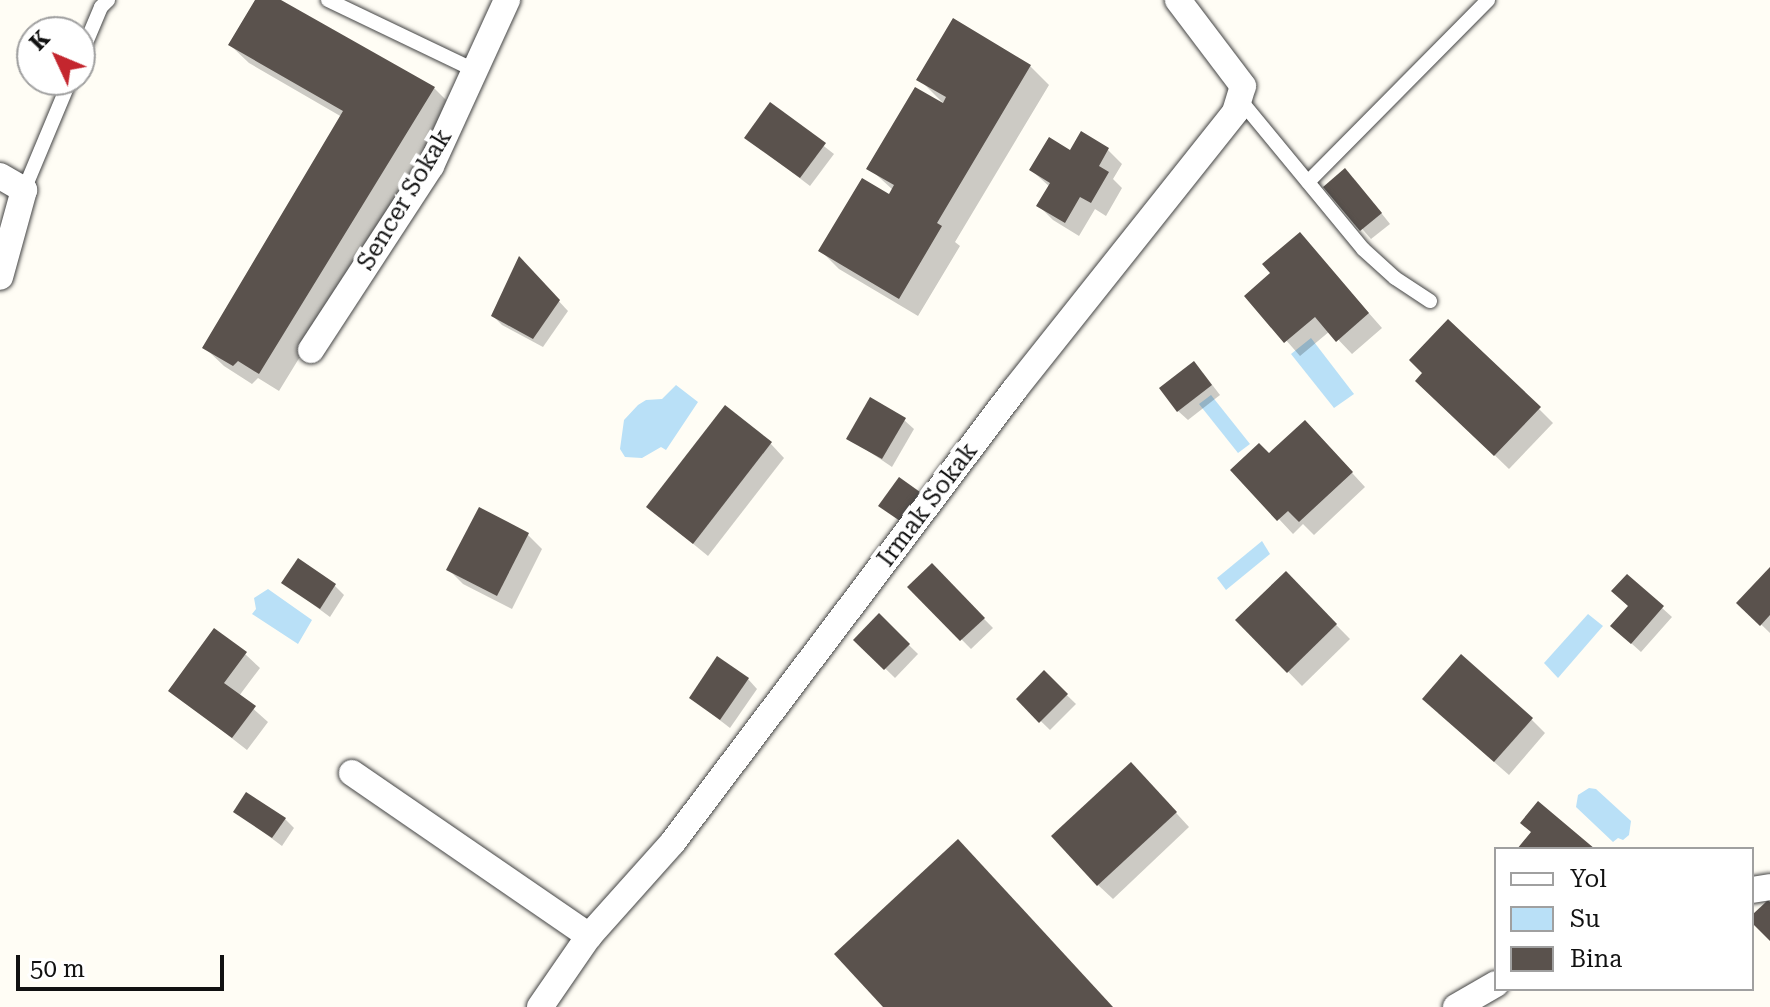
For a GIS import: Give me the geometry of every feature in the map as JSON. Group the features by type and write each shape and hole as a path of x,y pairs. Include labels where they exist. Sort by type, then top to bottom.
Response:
{"street":[{"name":"Sencer Sokak","path":"311,350 431,166 507,0"},
{"path":"1178,0 1232,68 1243,86 1241,101"},
{"name":"Irmak Sokak","path":"540,1007 589,936 673,842 1015,389 1221,132 1241,101"},
{"path":"0,176 24,190 0,277"},
{"path":"352,773 589,936"},
{"path":"1456,1007 1494,985"}],"lane":[{"path":"96,19 108,0"},
{"path":"328,0 476,71"},
{"path":"1308,182 1488,0"},
{"path":"24,190 63,96"},
{"path":"1241,101 1363,249 1395,278 1430,301"}],"water":[{"path":"1311,338 1354,394 1334,408 1291,354"},
{"path":"676,385 698,402 666,450 661,447 642,458 625,457 620,449 624,420 638,405 646,400 662,399"},
{"path":"1211,395 1250,444 1238,453 1199,404"},
{"path":"1262,541 1270,554 1226,590 1217,578"},
{"path":"268,589 312,620 298,644 252,614 256,609 254,598"},
{"path":"1588,614 1603,626 1558,678 1544,663"},
{"path":"1589,788 1596,789 1631,821 1629,835 1623,840 1618,838 1613,842 1576,807 1578,795"}],"building":[{"path":"255,0 281,0 435,87 259,374 238,361 233,366 202,348 343,111 228,45"},
{"path":"953,18 1031,65 937,223 942,226 899,299 818,251 862,178 889,194 894,185 866,169 915,87 943,103 946,97 916,80"},
{"path":"770,102 826,143 800,178 744,138"},
{"path":"1081,131 1109,148 1099,166 1109,172 1091,203 1080,197 1065,223 1036,206 1050,183 1029,170 1049,137 1070,150"},
{"path":"1345,168 1382,213 1360,231 1323,187"},
{"path":"1300,232 1369,313 1336,342 1315,317 1284,343 1244,296 1270,273 1262,264"},
{"path":"519,256 560,300 533,339 491,316"},
{"path":"1448,319 1541,407 1494,456 1415,381 1422,373 1409,360"},
{"path":"1194,361 1212,385 1177,412 1159,388"},
{"path":"870,397 906,418 882,459 846,439"},
{"path":"725,405 772,442 693,544 646,507"},
{"path":"1305,420 1353,472 1299,522 1288,511 1277,521 1230,470 1259,443 1269,453"},
{"path":"899,477 920,492 900,521 878,506"},
{"path":"479,507 529,533 497,596 446,570"},
{"path":"298,558 336,584 320,609 281,583"},
{"path":"932,563 985,618 960,641 907,587"},
{"path":"1770,567 1770,615 1760,626 1736,603"},
{"path":"1286,571 1337,624 1287,673 1235,620"},
{"path":"1627,574 1664,606 1631,644 1610,626 1628,606 1611,591"},
{"path":"879,613 910,644 884,670 853,640"},
{"path":"214,628 247,652 224,683 256,706 232,738 168,691"},
{"path":"1461,654 1533,718 1494,762 1422,699"},
{"path":"717,656 749,678 720,720 689,698"},
{"path":"1044,670 1068,694 1039,723 1016,699"},
{"path":"1131,762 1177,812 1097,886 1051,836"},
{"path":"246,792 286,818 272,838 233,812"},
{"path":"1538,801 1593,847 1519,847 1531,832 1520,823"},
{"path":"958,839 1113,1007 883,1007 834,954"},
{"path":"1768,900 1770,902 1770,941 1754,925 1754,913"}]}
